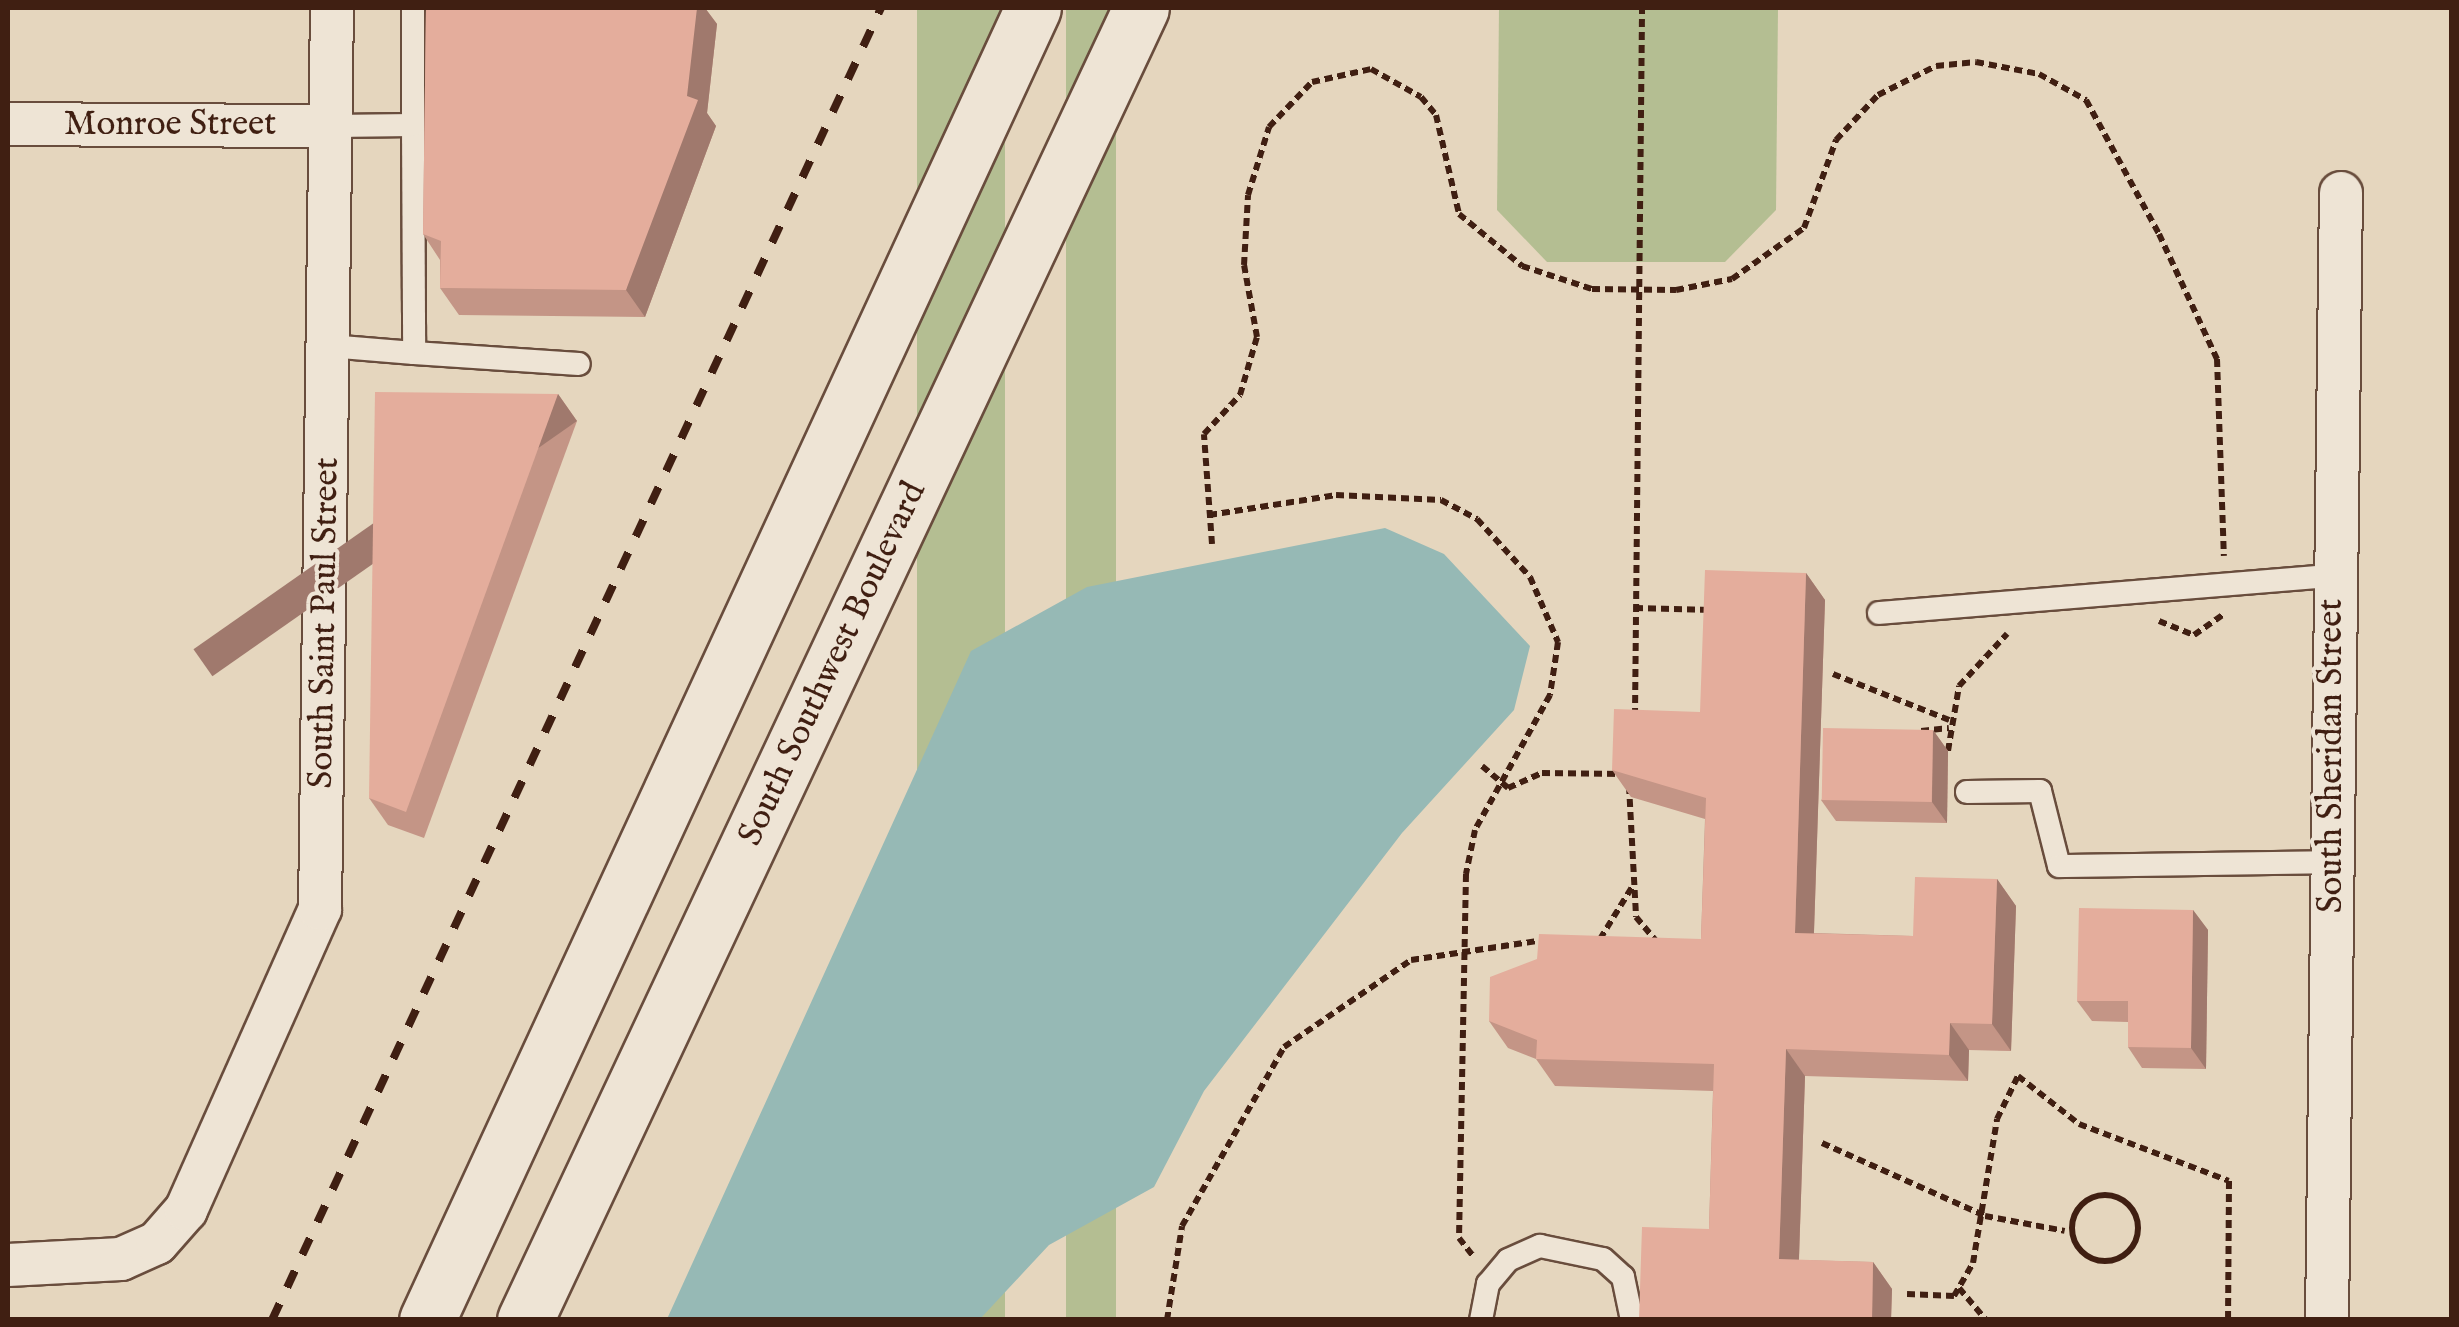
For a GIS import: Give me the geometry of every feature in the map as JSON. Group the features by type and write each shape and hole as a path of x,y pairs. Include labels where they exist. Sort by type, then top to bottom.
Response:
{"main road":[{"path":"427,1320 1033,8"},
{"name":"South Southwest Boulevard","path":"526,1320 1141,8"}],"street":[{"name":"South Saint Paul Street","path":"8,1265 121,1258 157,1243 186,1210 320,909 332,8"},
{"name":"Monroe Street","path":"8,124 333,126"},
{"name":"South Sheridan Street","path":"2327,1320 2340,193"}],"lane":[{"path":"412,8 414,354"},
{"path":"333,126 413,125"},
{"path":"329,346 580,364"},
{"path":"1879,613 2333,576"},
{"path":"1967,792 2040,791 2059,866 2331,862"},
{"path":"1481,1320 1488,1284 1508,1260 1540,1246 1603,1258 1623,1277 1632,1320"}],"path":[{"path":"1628,732 1636,608 1642,8"},
{"path":"1212,544 1204,434 1240,395 1257,337 1244,265 1248,195 1269,126 1324,76 1370,69 1422,97 1436,115 1458,214 1487,246 1554,280 1638,290 1715,286 1785,246 1804,228 1836,140 1905,78 1976,62 2039,74 2086,100 2218,359 2223,618 2194,635 2147,620"},
{"path":"1209,516 1394,492 1478,520 1530,577 1558,642 1550,696 1474,830 1459,952 1459,1238 1475,1256 1466,1271"},
{"path":"1636,608 1724,610"},
{"path":"1948,751 1949,724 1959,686 1994,642 2030,630"},
{"path":"1833,674 1949,724"},
{"path":"1904,732 1949,724"},
{"path":"1629,760 1634,884 1647,936 1671,948"},
{"path":"1482,766 1508,788 1542,772 1629,775"},
{"path":"1582,938 1602,939 1634,884"},
{"path":"1167,1320 1182,1226 1284,1047 1411,960 1565,939"},
{"path":"1959,1288 1984,1216 1997,1119 2018,1076 2079,1124 2229,1182 2228,1320"},
{"path":"1822,1143 1984,1216 2065,1231"},
{"path":"2104,1200 2125,1200 2144,1226 2138,1242 2110,1258 2073,1246 2065,1231 2070,1214 2104,1200"},
{"path":"1907,1294 1959,1288"},
{"path":"1959,1288 1986,1320"}],"green space":[{"path":"917,8 1005,8 1005,1320 917,1320"},
{"path":"1066,8 1116,8 1116,1320 1066,1320"},
{"path":"1499,8 1778,8 1776,210 1725,262 1547,262 1497,210"}],"water":[{"path":"1385,528 1444,554 1530,646 1514,710 1402,833 1204,1091 1154,1187 1049,1245 980,1319 667,1319 971,651 1087,587"}],"building":[{"path":"426,8 697,8 687,96 698,100 626,290 440,288 441,241 423,234"},
{"path":"375,392 558,394 406,812 369,798"},
{"path":"1705,570 1806,573 1795,933 1913,936 1915,877 1997,879 1992,1024 1950,1023 1949,1055 1786,1049 1779,1259 1873,1262 1872,1320 1639,1320 1642,1227 1709,1229 1714,1064 1536,1059 1537,1040 1489,1021 1490,977 1537,959 1539,934 1701,939 1706,798 1612,770 1614,709 1700,712"},
{"path":"1823,728 1933,730 1932,802 1822,800"},
{"path":"2079,908 2193,910 2191,1048 2128,1047 2128,1001 2077,1001"}],"railway":[{"path":"272,1320 881,8"}]}
